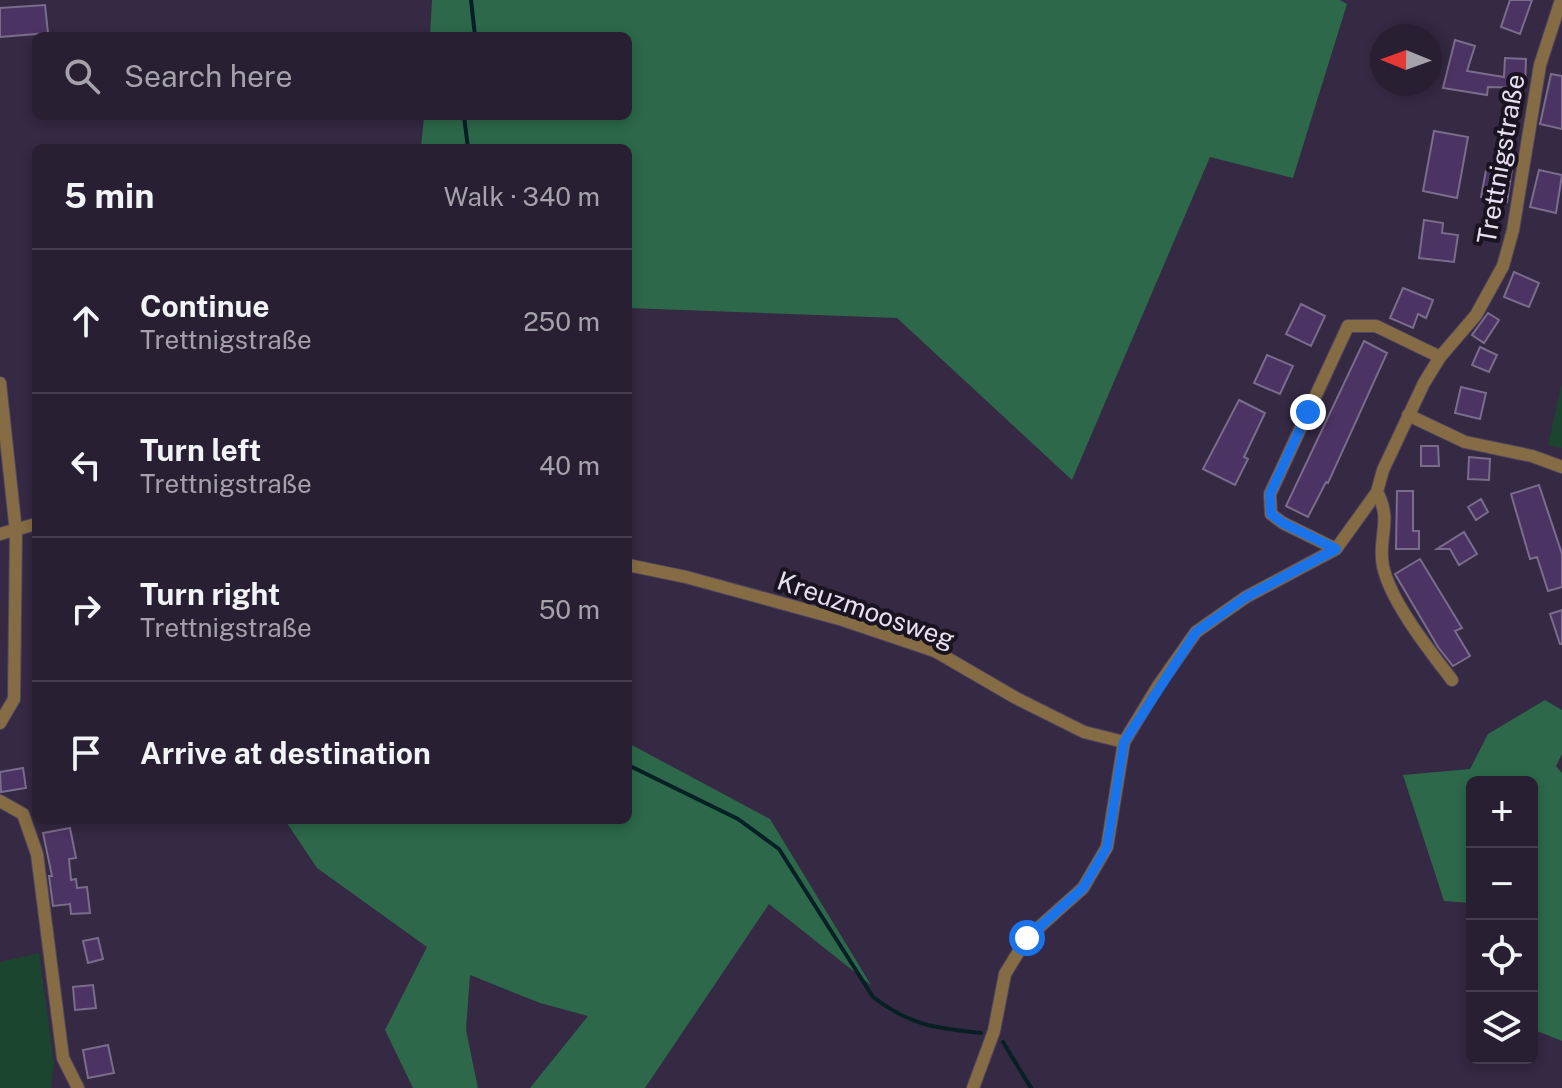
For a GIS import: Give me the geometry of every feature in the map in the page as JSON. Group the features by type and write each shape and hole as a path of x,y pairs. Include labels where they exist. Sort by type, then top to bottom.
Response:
{"street":[{"name":"Trettnigstraße","path":"973,1088 994,1031 1005,974 1027,938 1083,888 1107,847 1124,742 1196,632 1246,597 1336,549 1377,492 1383,470 1408,415 1440,357 1476,315 1503,266 1513,230 1540,65 1561,0"},
{"path":"1336,549 1271,514 1270,494 1348,326 1376,326 1440,357"},
{"path":"0,383 16,532 14,699 0,723"},
{"path":"1408,415 1465,442 1532,456 1562,467"},
{"path":"1377,492 1386,508 1382,565 1421,639 1452,680"},
{"path":"0,534 32,526"},
{"name":"Kreuzmoosweg","path":"632,566 686,577 843,620 935,651 1016,698 1084,732 1124,742"},
{"path":"0,801 23,814 37,854 63,1058 78,1088"}],"green space":[{"path":"432,0 1340,0 1347,4 1293,178 1210,157 1072,480 897,318 632,308 632,144 421,144 424,120 632,120 632,32 430,32"},
{"path":"1562,382 1562,448 1548,445"},
{"path":"1545,700 1562,710 1562,754 1556,766 1562,773 1562,1041 1538,1031 1538,776 1466,776 1466,903 1444,901 1403,775 1470,769 1488,734"},
{"path":"632,745 770,819 871,985 769,904 645,1088 530,1088 588,1016 540,1003 470,975 466,1030 478,1088 413,1088 385,1030 427,947 317,868 288,824 632,824"},
{"path":"39,953 54,1063 51,1088 0,1088 0,962"}],"building":[{"path":"1510,0 1532,0 1520,34 1501,27"},
{"path":"45,5 48,32 0,37 0,8"},
{"path":"1455,40 1475,46 1467,71 1504,77 1505,58 1526,59 1525,88 1488,87 1487,95 1443,88"},
{"path":"1551,74 1562,76 1562,129 1540,124"},
{"path":"1434,131 1468,137 1457,198 1423,191"},
{"path":"1487,165 1512,169 1507,202 1481,197"},
{"path":"1539,170 1562,175 1556,213 1530,207"},
{"path":"1424,220 1443,223 1442,233 1458,235 1454,262 1419,258"},
{"path":"1514,272 1539,283 1529,307 1504,297"},
{"path":"1403,288 1433,300 1426,318 1418,314 1413,328 1390,318"},
{"path":"1301,304 1325,316 1311,346 1286,334"},
{"path":"1488,313 1499,320 1484,343 1472,335"},
{"path":"1364,341 1387,353 1328,483 1308,517 1286,506"},
{"path":"1480,347 1497,355 1489,372 1472,365"},
{"path":"1267,355 1293,366 1280,394 1254,383"},
{"path":"1461,387 1486,393 1480,419 1455,413"},
{"path":"1239,400 1265,413 1244,457 1248,459 1235,485 1203,469"},
{"path":"1421,446 1438,446 1439,466 1421,466"},
{"path":"1469,457 1490,459 1489,480 1468,479"},
{"path":"1539,485 1562,554 1562,587 1548,591 1537,557 1530,559 1511,494"},
{"path":"1397,491 1413,491 1413,531 1419,531 1419,549 1396,549"},
{"path":"1481,499 1488,512 1476,520 1468,507"},
{"path":"1464,532 1477,554 1459,565 1450,549 1437,549"},
{"path":"1420,559 1462,628 1455,631 1470,656 1453,666 1438,647 1395,574"},
{"path":"1562,610 1562,644 1560,644 1550,614"},
{"path":"23,768 26,788 1,792 0,772"},
{"path":"70,828 76,858 69,859 71,880 76,879 77,888 87,887 90,913 71,914 70,904 53,906 49,876 52,876 43,833"},
{"path":"98,938 103,959 88,963 83,941"},
{"path":"93,985 96,1008 75,1010 73,987"},
{"path":"108,1045 114,1073 88,1078 83,1050"}],"waterway":[{"path":"471,0 475,32"},
{"path":"464,120 468,144"},
{"path":"632,767 738,819 779,849 873,997 912,1020 981,1033"},
{"path":"1003,1042 1031,1088"}],"route":[{"path":"1027,938 1083,888 1107,847 1124,742 1196,632 1246,597 1336,549 1271,514 1270,494 1308,412"}]}
